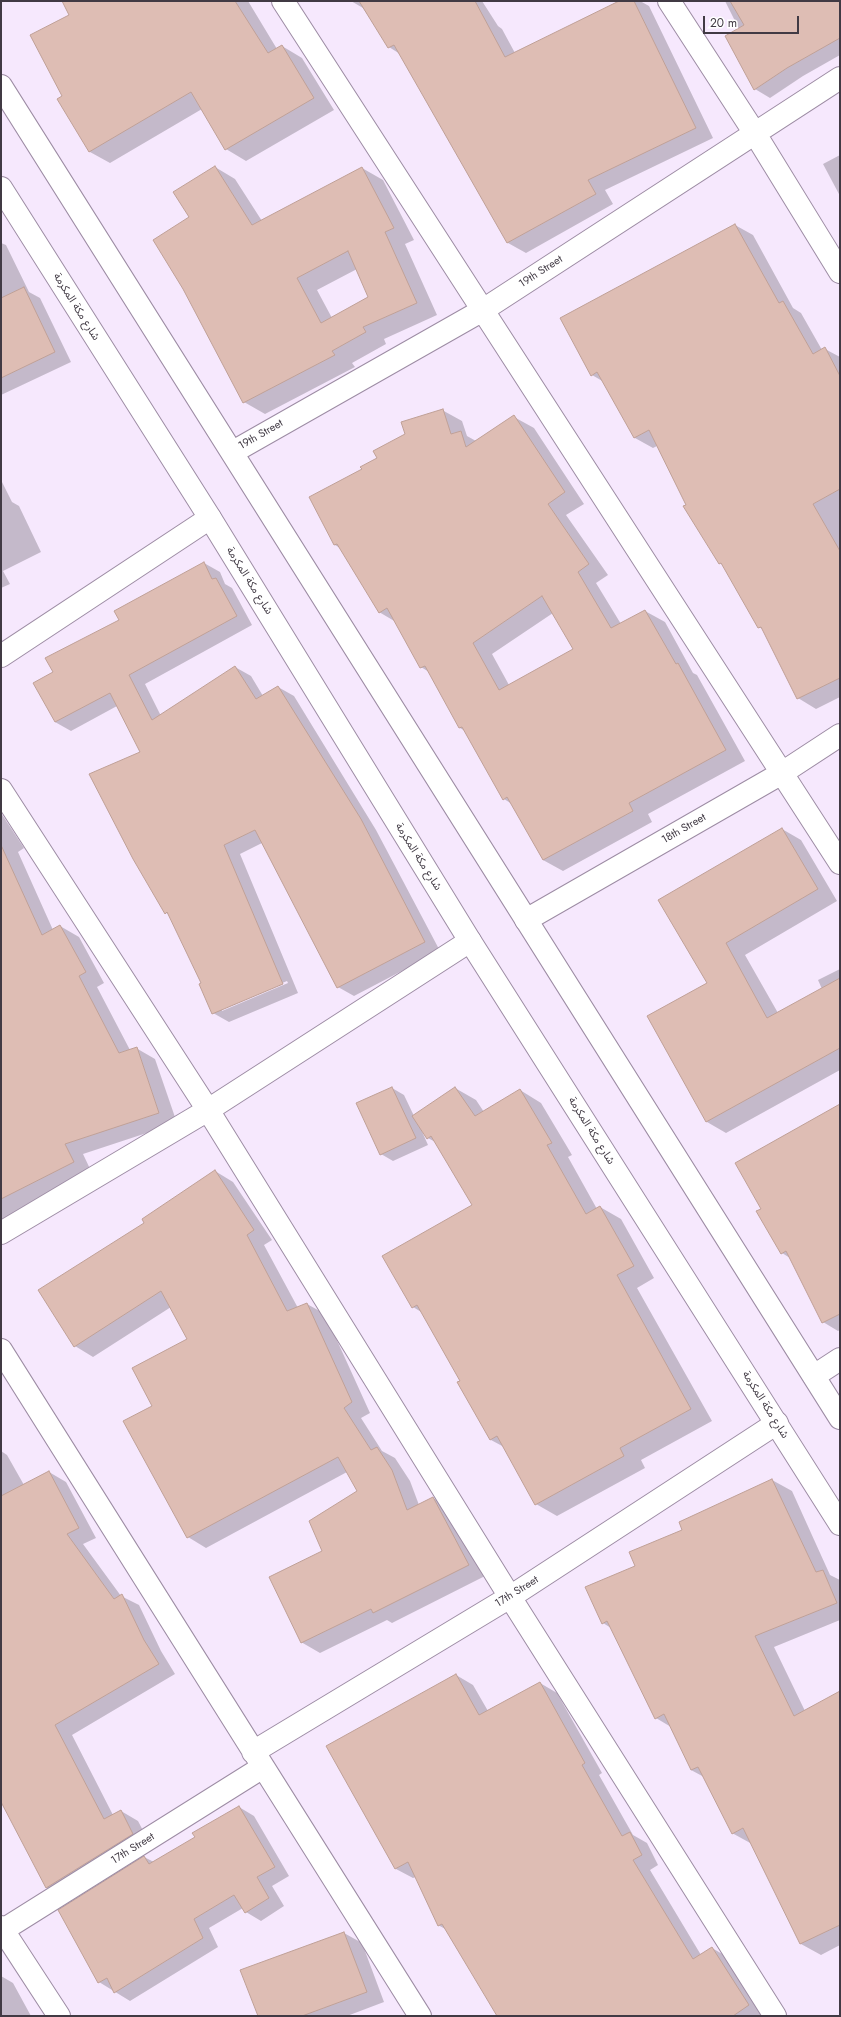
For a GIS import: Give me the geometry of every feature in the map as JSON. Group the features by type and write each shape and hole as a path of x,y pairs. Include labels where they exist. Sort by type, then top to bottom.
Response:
{"street":[{"path":"283,1 840,863"},
{"path":"669,1 754,132 840,272"},
{"name":"19th Street","path":"233,452 483,310 754,132 840,78"},
{"path":"1,86 233,452 840,1418"},
{"name":"شارع مكة المكرمة","path":"1,188 210,518 470,941 840,1524"},
{"path":"1,656 210,518"},
{"name":"18th Street","path":"526,920 782,773 840,735"},
{"path":"1,790 208,1110 510,1597 775,2016"},
{"path":"1,1233 208,1110 470,941"},
{"path":"1,1350 420,2016"},
{"path":"814,1376 840,1359"},
{"name":"17th Street","path":"2,1929 258,1759 777,1423"},
{"path":"2,1929 58,2016"}],"building":[{"path":"62,1 235,1 268,53 282,45 314,98 225,150 191,92 89,152 57,99 62,96 30,35 69,15"},
{"path":"359,1 475,1 505,57 619,1 634,1 696,128 588,180 596,194 507,243 394,45 388,48"},
{"path":"730,1 840,1 840,38 787,68 754,90 725,36 744,25"},
{"path":"215,166 252,225 362,167 394,228 385,232 417,303 363,327 366,332 332,351 335,355 243,403 183,289 153,240 189,217 173,192","holes":["348,251 368,297 321,323 297,278"]},
{"path":"735,224 779,303 783,301 813,354 825,347 840,376 840,489 813,504 840,551 840,678 797,699 761,627 758,628 721,563 719,564 683,506 686,505 649,430 634,438 597,372 591,376 560,318"},
{"path":"24,287 55,352 1,378 1,298"},
{"path":"443,409 451,434 461,431 466,447 514,415 565,492 548,504 589,564 578,572 611,628 645,610 676,664 678,663 726,750 629,803 633,811 543,860 507,797 503,800 462,727 459,728 425,666 420,668 387,608 379,613 337,544 334,545 309,497 362,469 360,467 377,458 373,451 405,434 401,422","holes":["542,596 573,649 499,690 473,643"]},
{"path":"204,562 212,579 216,578 237,616 129,675 152,720 235,666 256,699 278,686 361,819 425,942 337,988 255,830 224,845 283,984 212,1014 199,984 201,983 167,912 165,914 133,859 89,774 140,752 110,693 55,722 33,683 53,672 45,658 119,620 114,611"},
{"path":"782,828 818,889 726,943 767,1018 840,978 840,1048 706,1122 647,1016 707,983 658,900"},
{"path":"1,845 42,935 60,925 86,972 79,976 119,1053 137,1047 159,1113 65,1144 74,1162 1,1199"},
{"path":"392,1087 416,1138 380,1155 356,1103"},
{"path":"455,1087 475,1116 520,1089 552,1143 547,1145 586,1214 600,1206 634,1266 617,1275 691,1409 620,1448 624,1456 535,1505 497,1436 490,1440 457,1382 460,1381 417,1305 412,1308 382,1256 472,1205 431,1136 427,1139 412,1116"},
{"path":"840,1104 840,1314 822,1323 786,1251 781,1254 756,1211 761,1209 735,1163"},
{"path":"215,1170 254,1230 247,1235 287,1311 307,1303 352,1402 344,1408 371,1450 377,1447 392,1470 407,1510 433,1497 469,1565 373,1613 371,1609 301,1643 269,1577 322,1551 309,1521 357,1491 338,1457 187,1538 123,1421 152,1406 132,1368 187,1339 161,1291 74,1347 38,1290 144,1223 142,1219"},
{"path":"49,1471 79,1528 67,1534 114,1599 122,1594 144,1640 159,1664 55,1725 104,1819 121,1810 133,1834 46,1888 1,1802 1,1496"},
{"path":"772,1479 816,1572 823,1570 837,1603 755,1636 794,1716 840,1691 840,1925 800,1944 743,1828 732,1834 698,1767 691,1770 664,1714 655,1719 607,1621 602,1624 585,1587 635,1566 629,1552 682,1530 679,1522"},
{"path":"456,1674 479,1715 540,1682 585,1763 582,1765 622,1836 630,1832 642,1855 633,1860 693,1959 712,1947 749,2005 733,2016 497,2016 442,1924 438,1926 408,1862 395,1869 326,1746"},
{"path":"239,1806 275,1867 257,1877 269,1898 245,1913 234,1895 194,1919 203,1938 114,1993 107,1978 98,1983 58,1910 144,1856 149,1864 195,1837 192,1833"},
{"path":"344,1932 367,1992 302,2016 258,2016 240,1970"}]}
